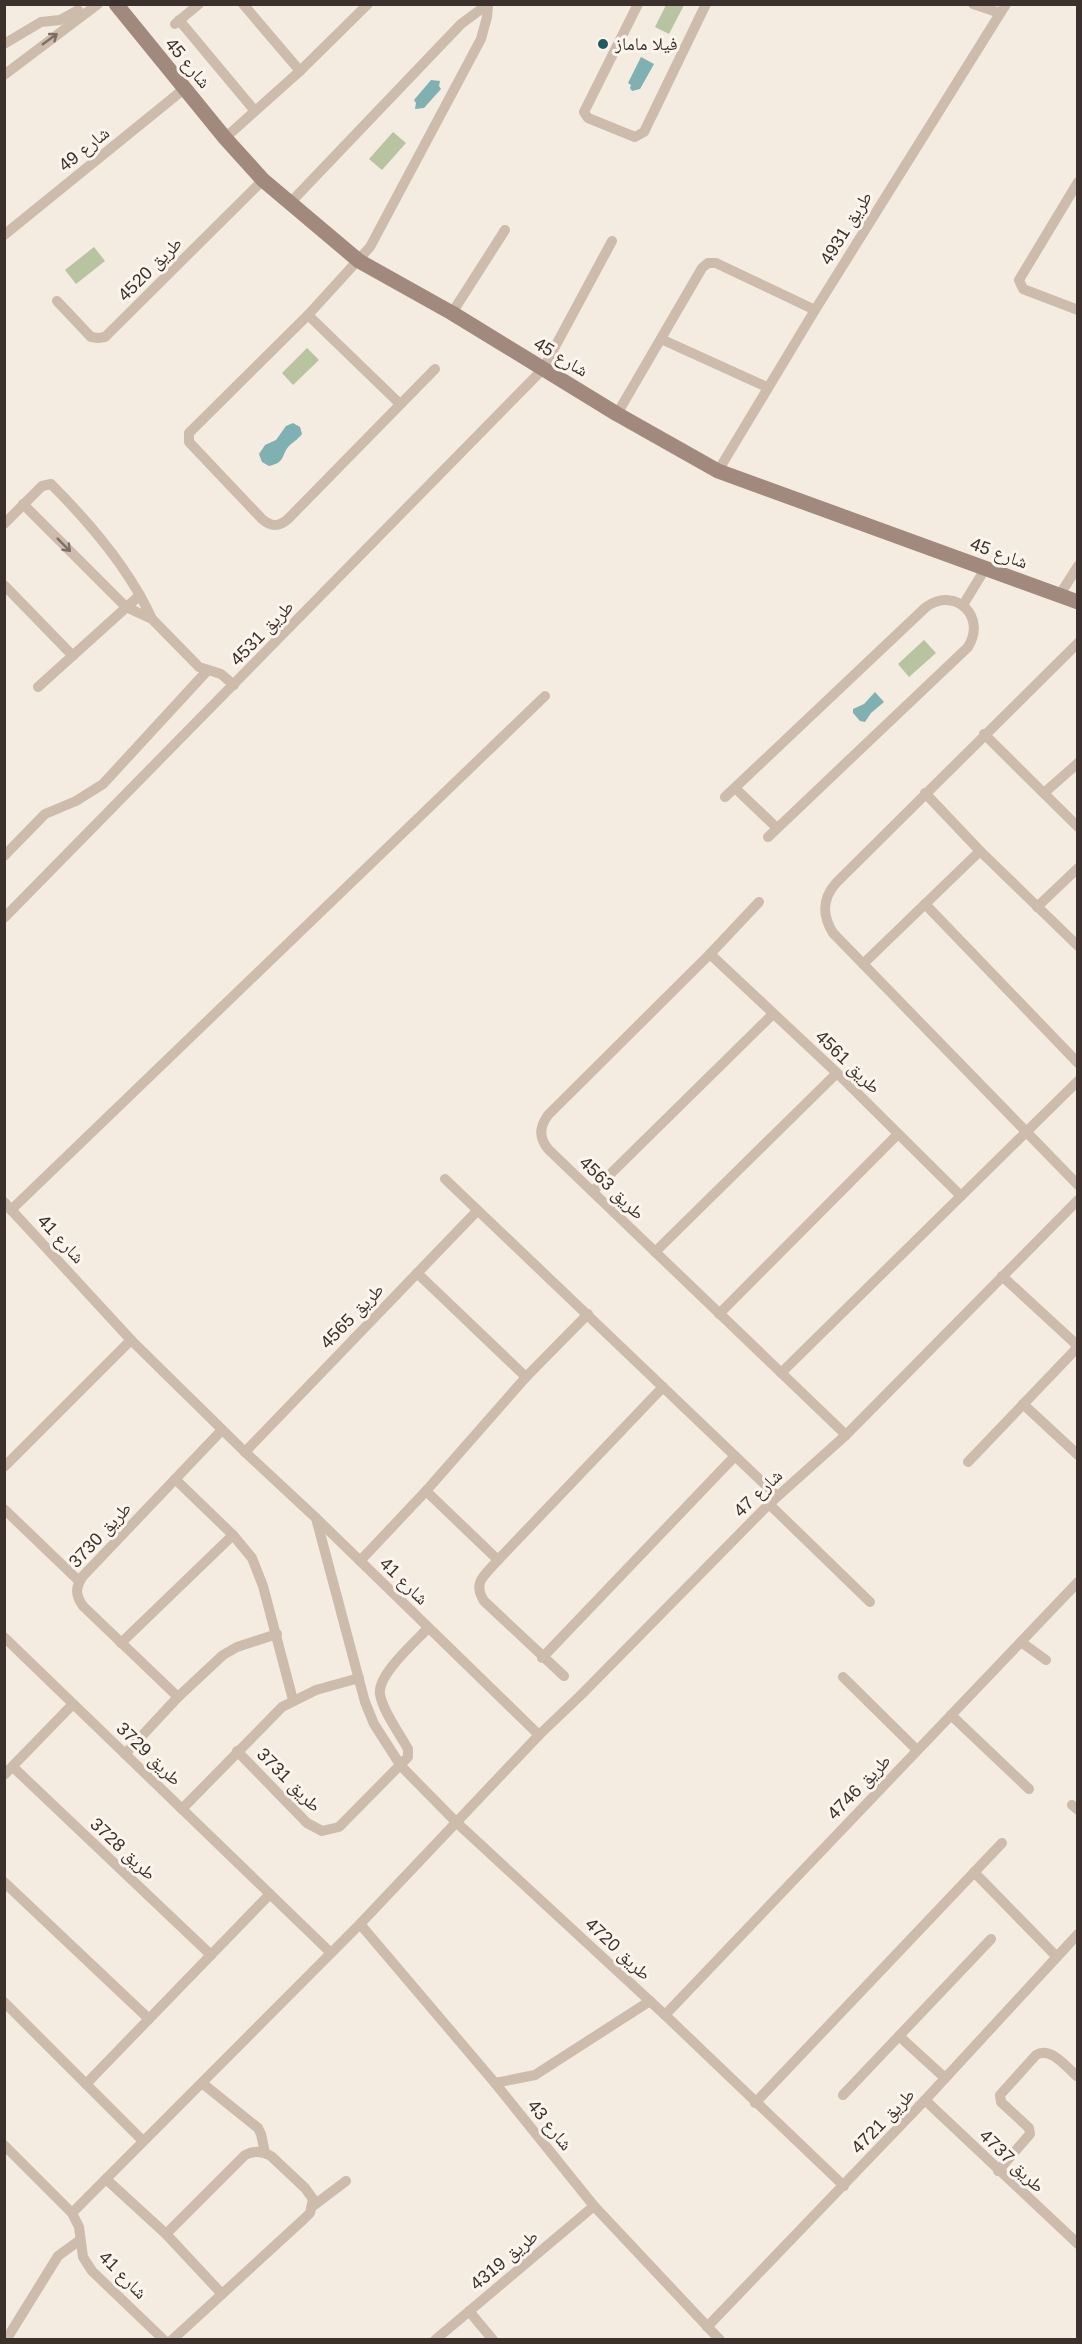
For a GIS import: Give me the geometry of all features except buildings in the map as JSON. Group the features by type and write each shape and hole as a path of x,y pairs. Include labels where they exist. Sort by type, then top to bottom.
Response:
{"street":[{"path":"4,44 41,22 68,18 85,4"},
{"path":"4,75 98,4"},
{"name":"شارع 45","path":"116,4 184,89 263,180 358,261 452,313 617,414 718,471 1077,602"},
{"path":"199,4 177,22 255,111"},
{"path":"243,4 300,71"},
{"path":"225,138 300,71 368,4"},
{"path":"638,4 584,112 588,118 635,137 644,132 706,4"},
{"path":"973,4 1003,9"},
{"path":"290,203 461,24 488,5"},
{"path":"435,369 284,523 272,525 262,519 189,442 188,438 192,430 308,315 370,247 481,39 488,5"},
{"name":"طريق 4931","path":"718,471 814,310 1003,9"},
{"name":"شارع 49","path":"4,235 184,89"},
{"name":"طريق 4520","path":"57,301 91,337 98,339 105,337 263,180"},
{"path":"1077,182 1019,280 1023,289 1077,309"},
{"path":"452,313 504,230"},
{"name":"طريق 4531","path":"4,918 543,369 612,241"},
{"path":"617,414 702,268 708,263 716,263 814,310"},
{"path":"308,315 400,404"},
{"path":"661,339 767,387"},
{"path":"4,524 44,483 51,484 111,552 141,595 152,619 196,664 207,671 221,674 234,685"},
{"path":"23,504 126,607 152,619"},
{"path":"1059,596 1077,566"},
{"path":"963,605 986,569"},
{"path":"4,585 73,656"},
{"path":"38,687 141,595"},
{"path":"725,797 926,607 940,600 963,605 974,625 972,641 968,647 768,837"},
{"path":"1076,648 984,734 836,883 826,898 825,917 833,933 1077,1185"},
{"path":"4,856 45,814 76,801 103,783 207,671"},
{"path":"8,1206 545,696"},
{"path":"984,734 1077,827"},
{"path":"1044,793 1077,763"},
{"path":"735,788 777,828"},
{"path":"925,793 980,851 1077,946"},
{"path":"863,964 980,851"},
{"path":"1037,907 1077,868"},
{"name":"طريق 4563","path":"759,902 543,1123 541,1132 543,1142 846,1435"},
{"path":"925,904 1077,1063"},
{"name":"طريق 4561","path":"710,954 837,1073 961,1196"},
{"path":"593,1191 773,1014"},
{"path":"655,1252 837,1073"},
{"path":"781,1373 1077,1081"},
{"path":"719,1314 898,1134"},
{"path":"445,1179 777,1496"},
{"name":"شارع 47","path":"539,1735 582,1695 777,1496 846,1435 1077,1200"},
{"name":"شارع 41","path":"8,1206 131,1340 221,1431 248,1448 316,1518 539,1735"},
{"name":"طريق 4565","path":"248,1448 477,1211"},
{"path":"417,1273 526,1377"},
{"path":"968,1462 1077,1346 1002,1276"},
{"path":"360,1561 426,1491 526,1377 588,1314"},
{"path":"4,1467 131,1340"},
{"path":"564,1676 542,1658 484,1601 478,1592 478,1584 498,1560 663,1387"},
{"path":"1023,1404 1077,1455"},
{"name":"طريق 3730","path":"178,1697 79,1601 77,1588 79,1581 221,1431"},
{"path":"542,1658 735,1456"},
{"path":"175,1479 233,1535 252,1558 259,1572 277,1634 293,1700"},
{"path":"426,1491 498,1560"},
{"path":"769,1504 870,1602"},
{"path":"4,1509 79,1581"},
{"path":"316,1518 359,1678 374,1724 401,1766 456,1822"},
{"path":"121,1643 233,1535"},
{"name":"طريق 4746","path":"665,2015 1077,1582"},
{"path":"401,1766 408,1757 408,1749 383,1704 379,1691 380,1684 387,1673 428,1628"},
{"path":"125,1754 178,1697 223,1655 237,1647 277,1634"},
{"path":"1021,1642 1046,1660"},
{"name":"طريق 3729","path":"7,1645 73,1704 331,1953"},
{"path":"843,1677 917,1750"},
{"name":"طريق 3731","path":"182,1809 272,1716 293,1700 316,1690 359,1678"},
{"path":"4,1775 73,1704"},
{"path":"951,1716 1029,1789"},
{"path":"72,2213 360,1924 539,1735"},
{"name":"طريق 3731","path":"237,1751 306,1823 322,1831 339,1827 401,1766"},
{"name":"طريق 3728","path":"13,1767 211,1954"},
{"name":"طريق 4720","path":"456,1822 665,2015 844,2186"},
{"path":"755,2103 1002,1843"},
{"path":"974,1872 1056,1956"},
{"path":"4,1882 149,2019"},
{"path":"86,2084 270,1894"},
{"name":"شارع 43","path":"360,1924 495,2083 594,2206 720,2340"},
{"name":"طريق 4721","path":"707,2327 925,2100 1077,1934"},
{"path":"843,2095 991,1939"},
{"path":"495,2083 535,2075 650,2001"},
{"path":"4,2002 143,2141"},
{"path":"899,2036 945,2078"},
{"path":"998,2171 1030,2134 1029,2128 1001,2102 1000,2095 1036,2055 1042,2052 1048,2052 1077,2077"},
{"path":"202,2084 258,2128 265,2153"},
{"name":"طريق 4737","path":"925,2100 1077,2244"},
{"name":"شارع 41","path":"4,2145 72,2213 79,2227 83,2257 92,2271 164,2340"},
{"path":"166,2234 245,2155 258,2151 265,2153 310,2193 313,2206"},
{"path":"106,2179 166,2234 222,2294"},
{"path":"172,2340 305,2218 313,2206 346,2181"},
{"name":"طريق 4319","path":"435,2340 594,2206"},
{"path":"6,2340 58,2256 80,2240"},
{"path":"469,2311 493,2340"}],"green space":[{"path":"666,5 684,5 669,34 655,27"},
{"path":"393,132 406,143 382,170 369,159"},
{"path":"94,247 105,261 76,284 65,270"},
{"path":"307,348 319,360 293,385 282,373"},
{"path":"924,640 936,653 909,677 898,664"}],"water":[{"path":"641,57 654,64 640,89 632,91 628,83"},
{"path":"431,80 440,81 441,89 424,108 415,109 414,100"},
{"path":"293,423 300,427 302,434 290,445 278,462 269,466 262,462 259,454 265,445 276,440 286,426"},
{"path":"875,692 884,702 871,713 865,722 860,721 853,713 853,709 864,704"}],"place":[{"name":"فيلا ماماز","path":"603,44"}]}
